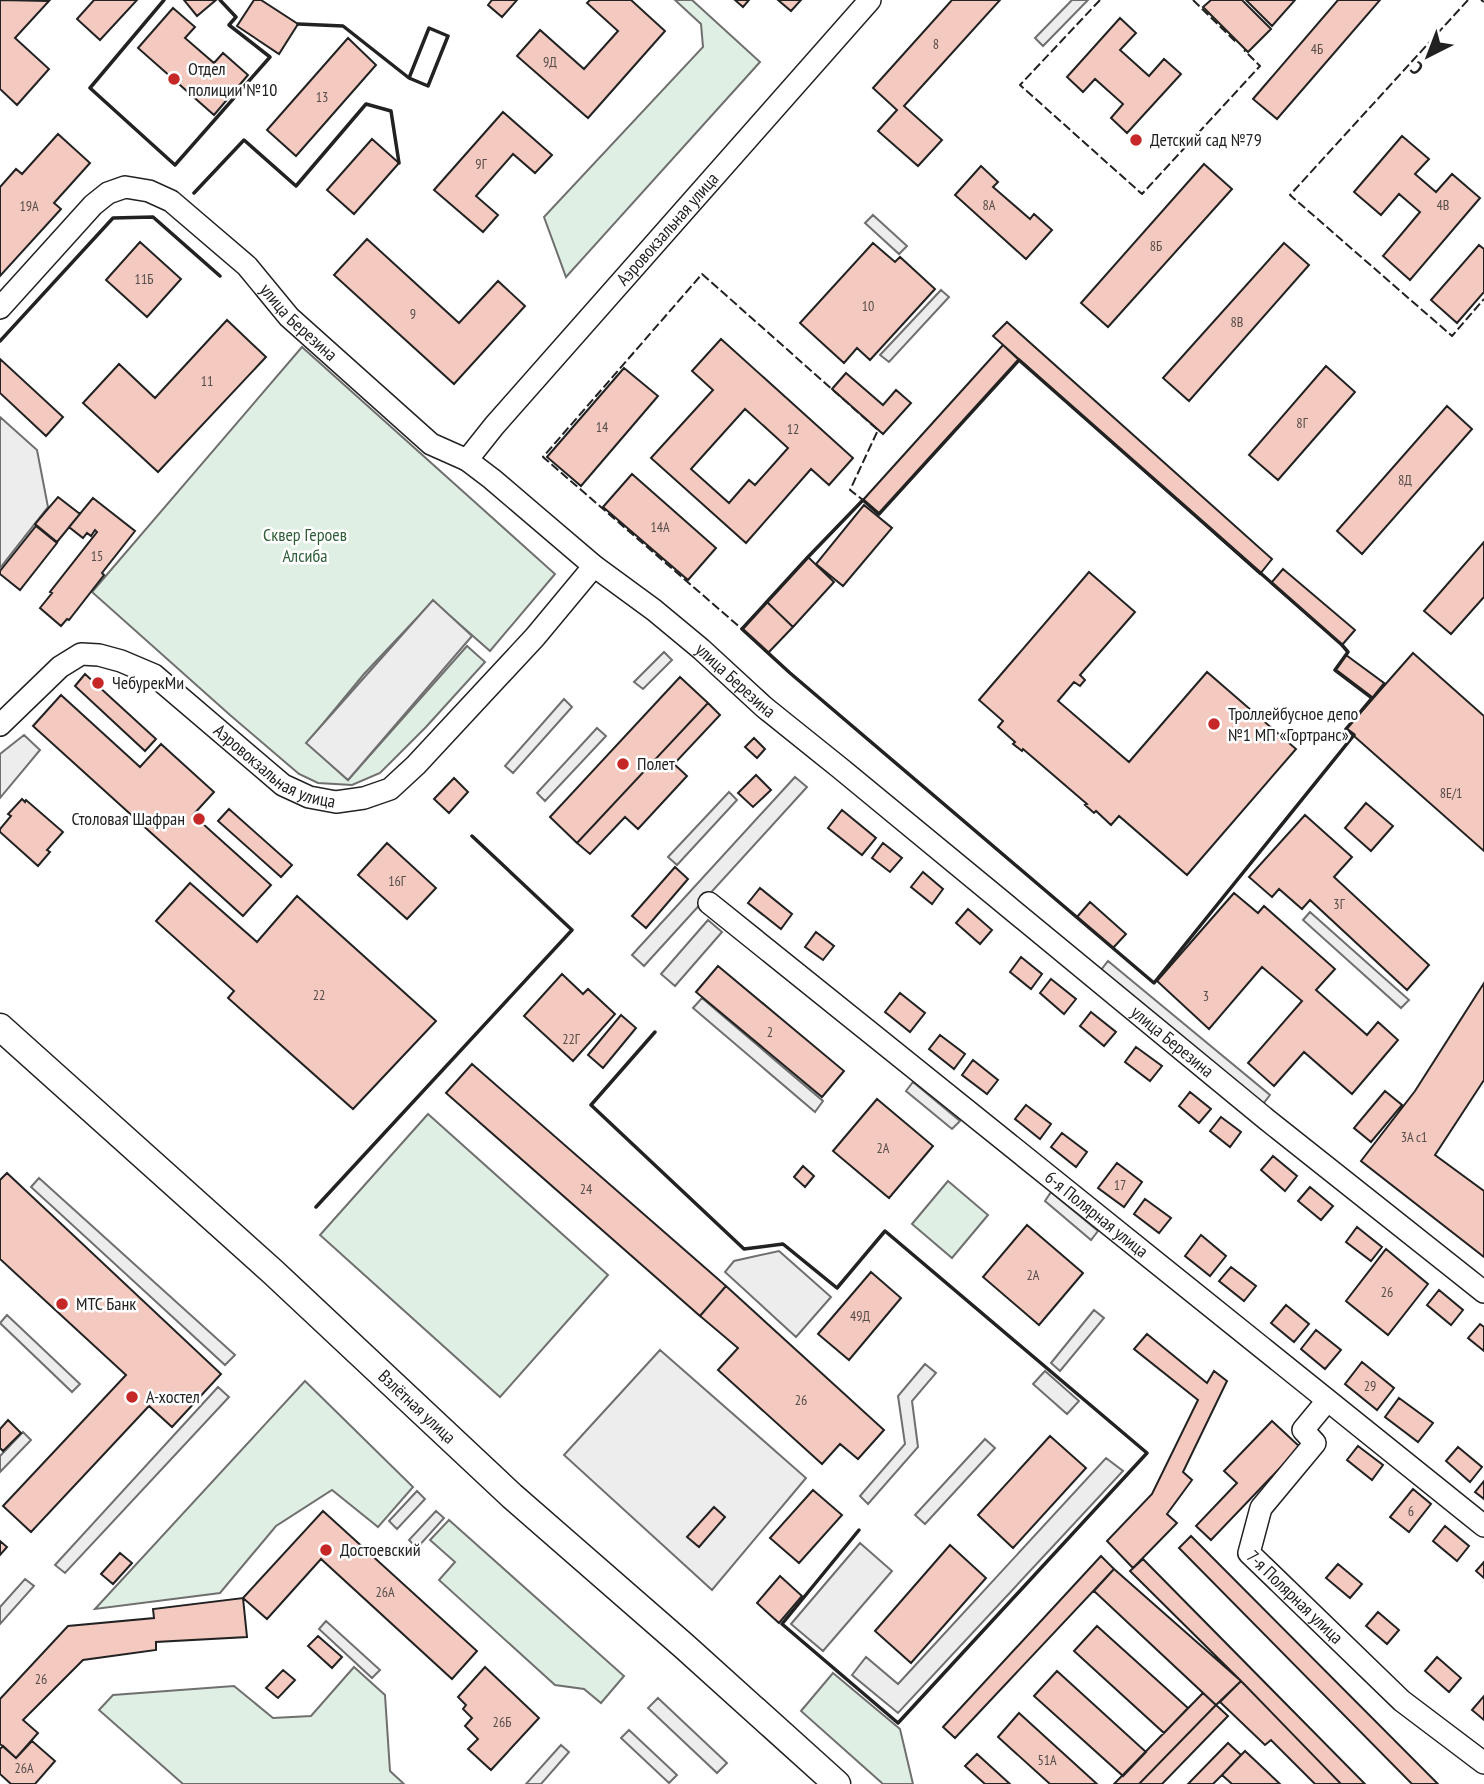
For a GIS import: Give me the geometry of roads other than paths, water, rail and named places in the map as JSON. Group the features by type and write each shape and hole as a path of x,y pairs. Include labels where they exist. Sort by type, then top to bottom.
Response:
{"main road":[{"name":"Взлётная улица","path":"0,1027 273,1272 512,1496 837,1784"}],"street":[{"name":"Аэровокзальная улица","path":"467,460 870,0"},
{"name":"улица Березина","path":"0,308 93,205 108,192 125,187 149,191 171,201 247,266 289,317 431,444 467,460 492,479 594,566 701,649 758,702 1266,1119 1484,1292"},
{"name":"Аэровокзальная улица","path":"0,725 60,667 81,654 99,655 154,675 283,785 309,797 336,802 364,798 390,789 475,704 594,566"},
{"name":"6-я Полярная улица","path":"709,903 1484,1525"},
{"name":"7-я Полярная улица","path":"1327,1401 1303,1430 1315,1443 1261,1507 1249,1553 1402,1701 1484,1763"}],"place":[{"name":"Отдел полиции №10","path":"174,79"},
{"name":"Детский сад №79","path":"1136,140"},
{"name":"ЧебурекМи","path":"98,683"},
{"name":"Троллейбусное депо №1 МП «Гортранс»","path":"1214,724"},
{"name":"Полет","path":"623,764"},
{"name":"Столовая Шафран","path":"199,819"},
{"name":"МТС Банк","path":"62,1304"},
{"name":"А-хостел","path":"132,1397"},
{"name":"Достоевский","path":"326,1550"}],"park label":[{"name":"Сквер Героев Алсиба","path":"305,545"}]}
